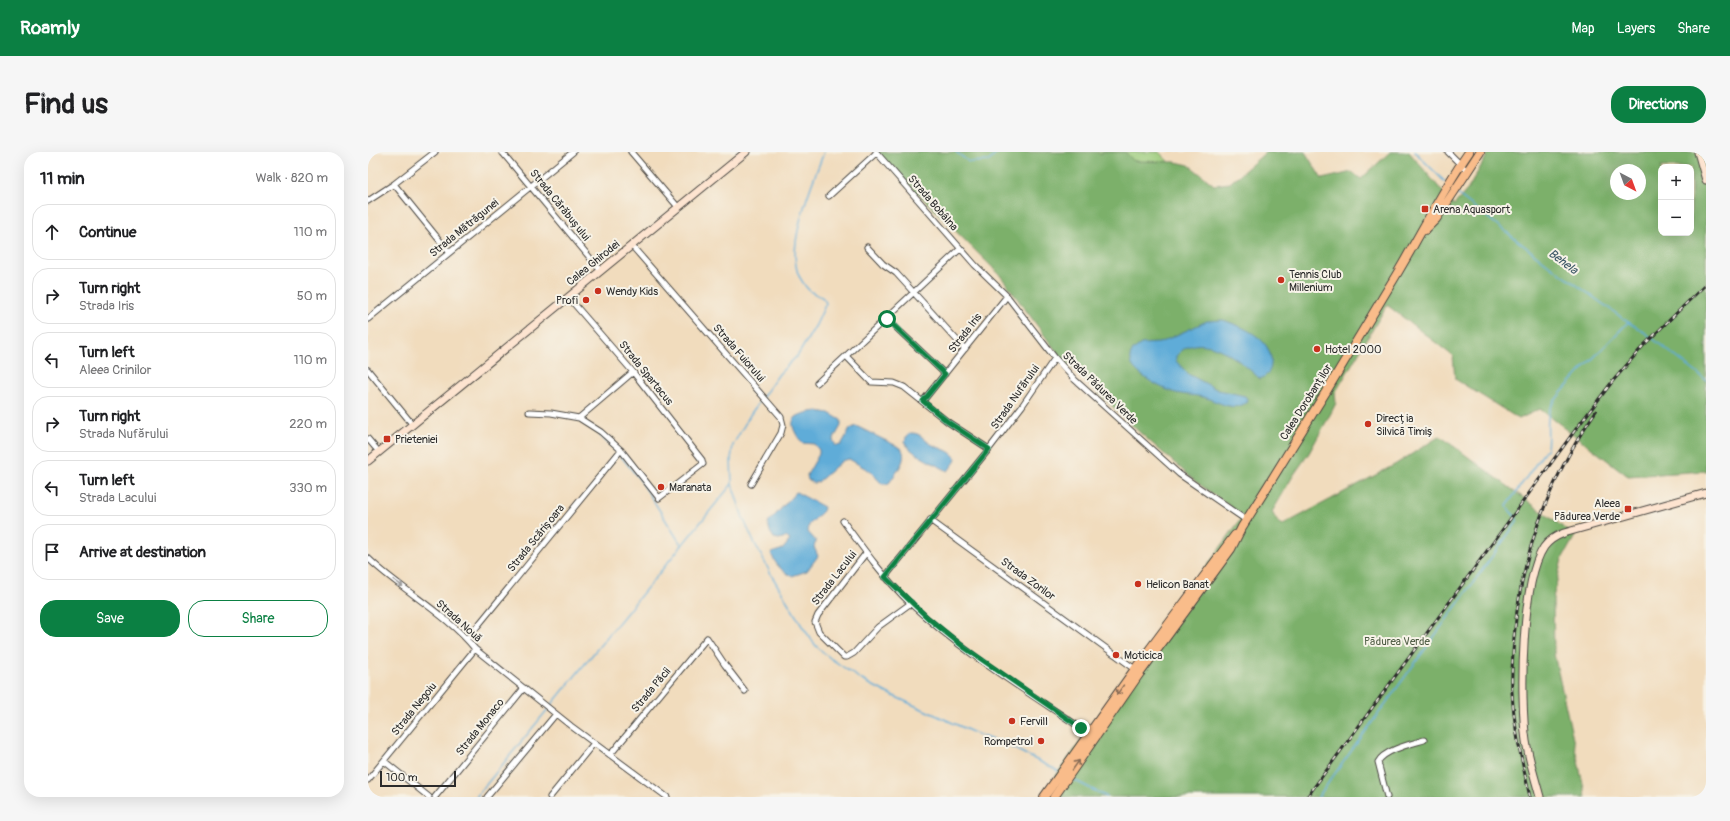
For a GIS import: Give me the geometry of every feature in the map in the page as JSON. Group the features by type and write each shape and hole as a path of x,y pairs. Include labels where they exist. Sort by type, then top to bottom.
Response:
{"main road":[{"name":"Calea Dorobanților","path":"1244,524 1421,234 1436,219 1448,194 1450,181 1469,152"},
{"name":"Calea Dorobanților","path":"1448,194 1457,187 1480,152"},
{"path":"1044,797 1135,669 1221,552 1244,524"},
{"path":"1054,797 1140,673 1231,549 1244,524"}],"street":[{"path":"426,152 427,159"},
{"path":"368,201 394,184 435,152"},
{"name":"Strada Cărăbușului","path":"502,152 532,186 601,271"},
{"name":"Strada Mătrăgunei","path":"368,319 573,152"},
{"path":"631,152 678,207"},
{"name":"Calea Ghirodei","path":"368,461 746,152"},
{"path":"829,196 876,152"},
{"name":"Strada Bobâlna","path":"876,152 960,249"},
{"path":"1448,152 1468,172"},
{"path":"1698,152 1706,180"},
{"path":"394,184 449,252"},
{"name":"Strada Fuiorului","path":"632,246 780,415 783,423 783,429 751,484"},
{"path":"867,247 883,264 896,273 965,349"},
{"path":"817,383 915,294 960,249"},
{"name":"Strada Pădurea Verde","path":"960,249 1007,296 1054,358 1092,397 1170,467 1244,524"},
{"name":"Strada Iris","path":"923,401 1007,296"},
{"name":"Strada Spartacus","path":"568,298 633,372 702,460 703,464 659,498 621,450"},
{"path":"887,319 945,374"},
{"path":"847,357 871,382 896,383 923,401 948,422 989,449"},
{"name":"Strada Nufărului","path":"885,577 989,449 1022,406 1054,358"},
{"path":"368,370 413,425"},
{"path":"579,418 633,372"},
{"path":"529,412 551,413 579,418 601,432 621,450"},
{"path":"368,439 379,452"},
{"name":"Strada Scărișoara","path":"467,639 621,450"},
{"path":"1540,797 1526,741 1523,710 1523,679 1527,608 1534,570 1544,547 1548,541 1564,533 1706,493"},
{"name":"Strada Zorilor","path":"930,520 1135,669"},
{"name":"Strada Lacului","path":"843,522 885,577 911,603 965,648 1081,728 1086,737"},
{"name":"Strada Lacului","path":"866,553 818,615 815,622 819,632 844,657 848,657 854,654 878,627 911,603"},
{"name":"Strada Nouă","path":"368,558 378,568 467,639 475,649 556,714 666,797"},
{"name":"Strada Păcii","path":"610,755 707,638 745,691"},
{"name":"Strada Negoiu","path":"368,780 475,649"},
{"name":"Strada Monaco","path":"435,797 524,688"},
{"path":"487,797 556,714"},
{"path":"1081,728 1093,727"},
{"path":"1387,797 1378,762 1380,758 1386,754 1424,740"},
{"path":"550,797 594,743"},
{"path":"384,761 429,797"}],"green space":[{"name":"Pădurea Verde","path":"876,152 1097,152 1100,155 1104,152 1125,152 1134,161 1176,162 1189,165 1214,185 1230,183 1266,152 1305,152 1322,179 1352,172 1361,179 1390,152 1409,152 1454,205 1468,189 1489,152 1706,152 1706,471 1628,476 1540,409 1519,419 1455,379 1453,356 1387,305 1335,393 1336,403 1309,453 1293,476 1272,512 1277,521 1283,525 1396,464 1440,436 1575,536 1562,559 1553,598 1554,654 1586,797 1045,797 1057,774 1243,516 1195,481 1137,430 1059,355 999,274"},
{"path":"1097,152 1159,152 1169,162 1133,161 1100,155"}],"water":[{"path":"1223,320 1248,330 1256,335 1268,348 1271,356 1271,367 1266,375 1260,379 1242,363 1231,356 1208,346 1197,345 1186,348 1176,356 1176,361 1188,374 1218,390 1245,396 1247,402 1242,405 1225,405 1203,397 1179,394 1158,386 1145,378 1132,365 1130,356 1133,350 1141,344 1159,343 1207,321"},
{"path":"818,411 829,413 841,420 841,426 833,440 836,446 841,445 850,429 856,426 901,448 904,457 903,461 890,482 887,484 882,484 870,471 849,459 842,461 818,482 814,483 808,480 807,475 819,454 819,450 814,444 802,443 794,429 793,424 797,416"},
{"path":"911,433 920,435 934,446 947,451 956,458 955,462 948,471 912,451 905,442 906,437"},
{"path":"796,492 824,507 823,511 809,525 808,532 816,541 814,547 818,556 807,571 792,576 779,567 774,561 771,553 783,549 790,540 786,537 779,539 774,538 770,532 768,523"}],"waterway":[{"path":"824,152 802,214 795,248 799,276 805,286 812,293 823,298 826,303 816,325 798,355 779,374 750,415 733,445 731,459 732,484 743,518 772,576 802,626 816,646 830,658 862,680 887,693 977,734 1015,749 1058,771"},
{"path":"956,152 969,162 989,161 998,152"},
{"name":"Behela","path":"1415,152 1445,182"},
{"name":"Behela","path":"1456,193 1550,266 1644,332 1706,380"},
{"path":"1318,797 1517,522 1507,505 1547,448 1548,416 1553,404 1572,380 1628,322"},
{"path":"600,436 616,450"},
{"path":"620,455 641,481 682,546"},
{"path":"476,797 732,484"},
{"path":"1072,779 1107,797"}],"railway":[{"path":"1307,797 1612,382 1644,345 1706,284"},
{"path":"1530,797 1516,732 1512,692 1514,637 1523,577 1540,519 1551,491 1564,463 1596,411"}],"place":[{"name":"Arena Aquasport","path":"1425,209"},
{"name":"Tennis Club Millenium","path":"1281,280"},
{"name":"Wendy Kids","path":"598,291"},
{"name":"Profi","path":"586,300"},
{"name":"Hotel 2000","path":"1317,349"},
{"name":"Direcția Silvică Timiș","path":"1368,424"},
{"name":"Prieteniei","path":"387,439"},
{"name":"Maranata","path":"661,487"},
{"name":"Aleea Pădurea Verde","path":"1628,509"},
{"name":"Helicon Banat","path":"1138,584"},
{"name":"Moticica","path":"1116,655"},
{"name":"Fervill","path":"1012,721"},
{"name":"Rompetrol","path":"1041,741"}],"route":[{"path":"887,319 945,374 923,401 948,422 989,449 885,577 911,603 965,648 1081,728"}]}
